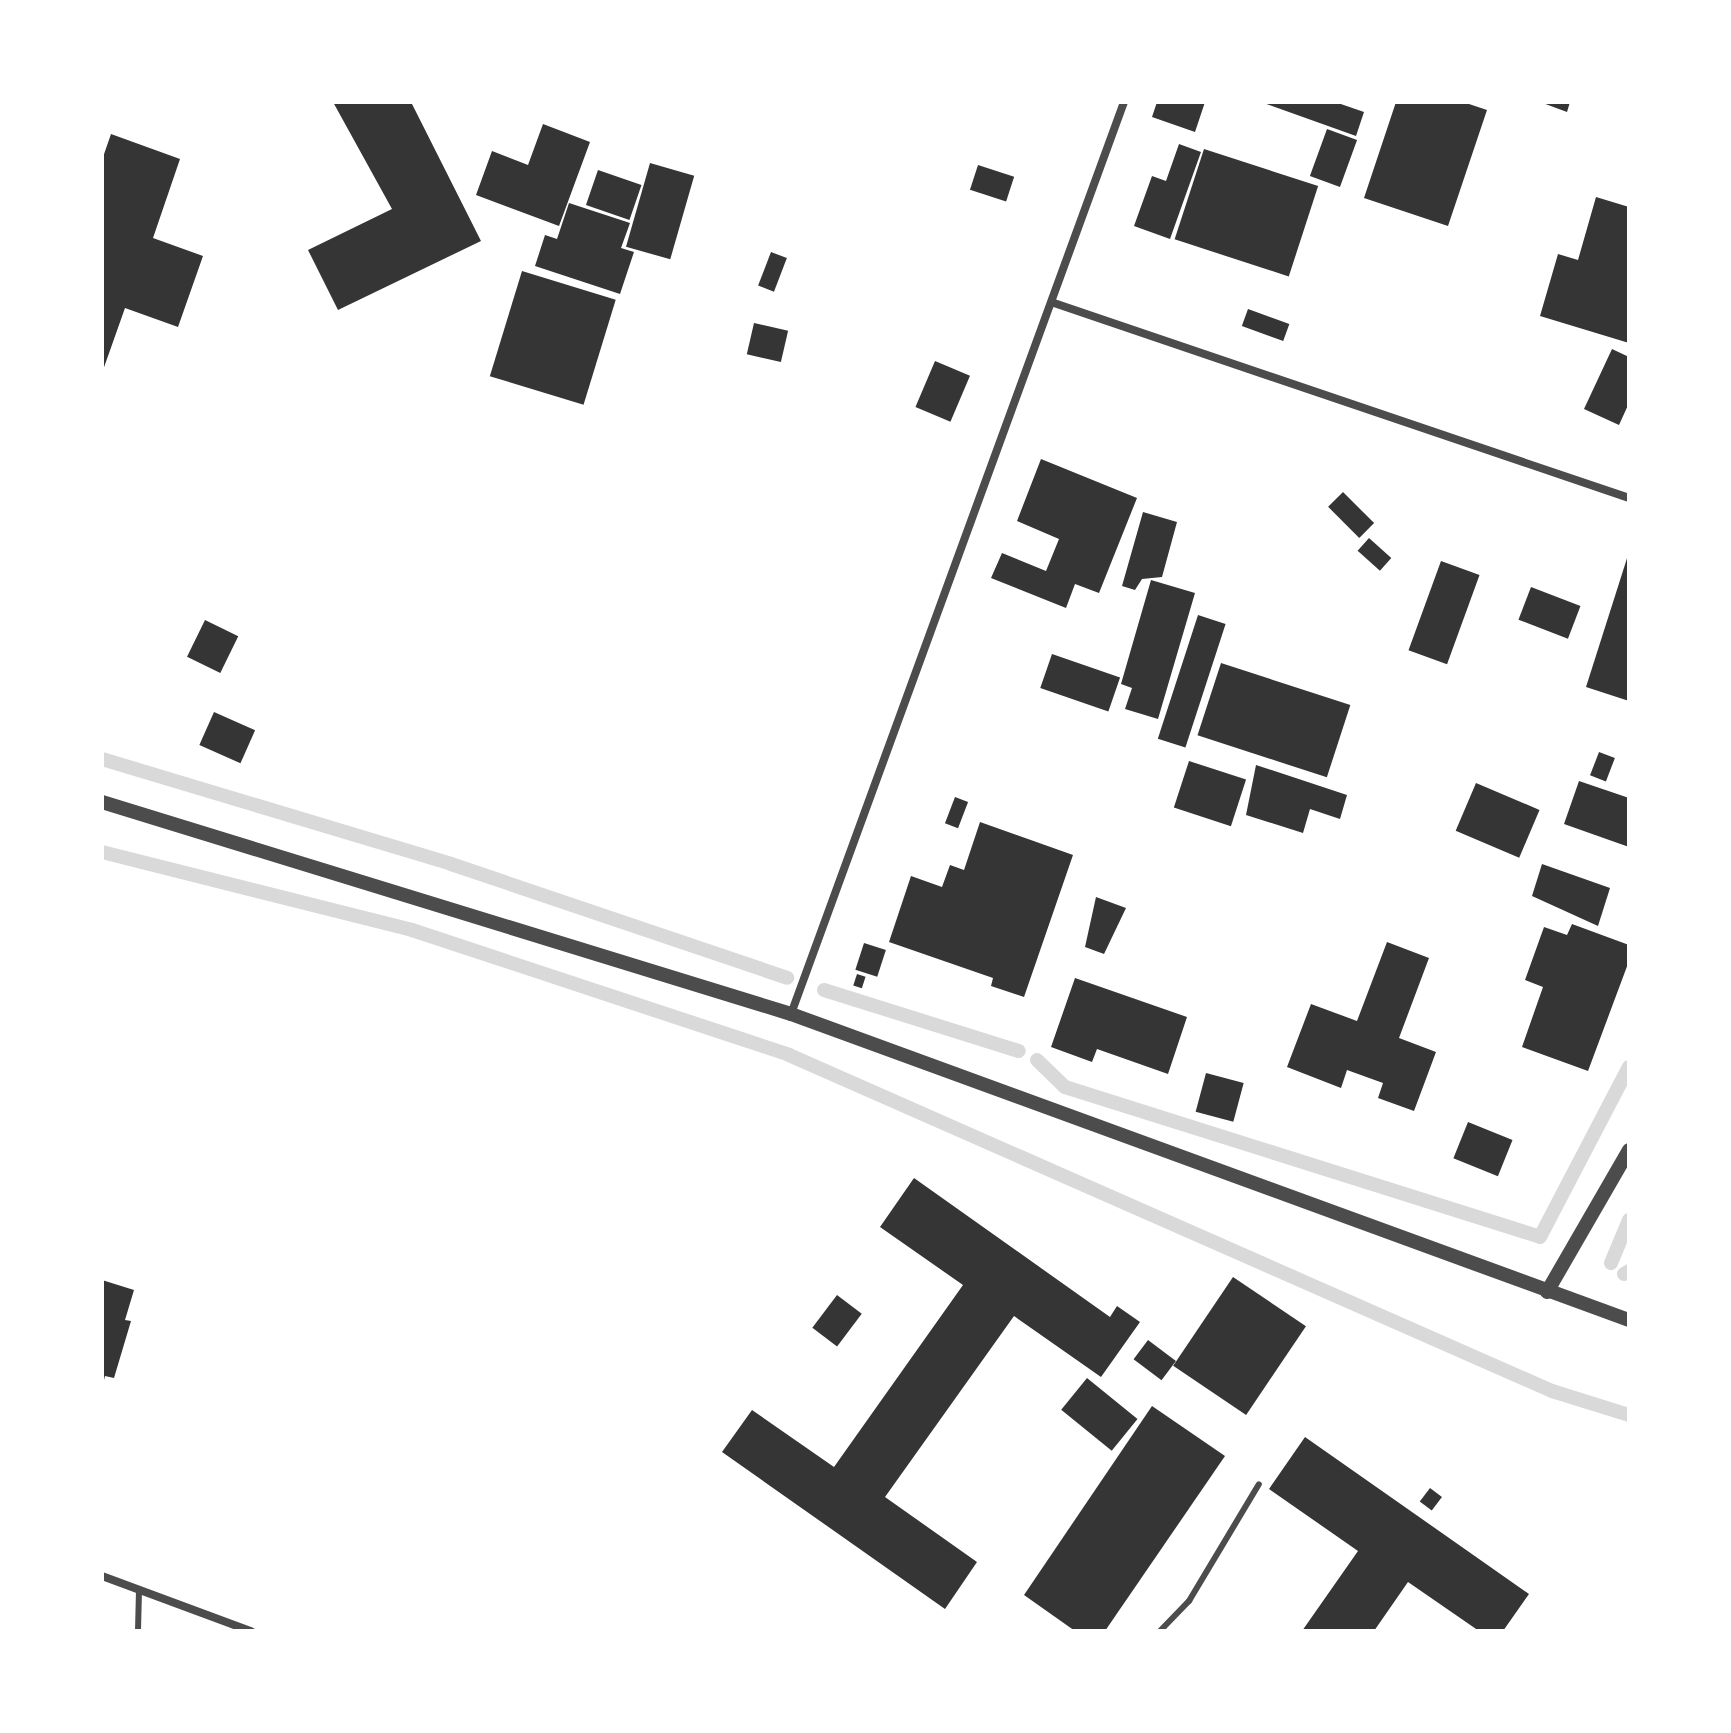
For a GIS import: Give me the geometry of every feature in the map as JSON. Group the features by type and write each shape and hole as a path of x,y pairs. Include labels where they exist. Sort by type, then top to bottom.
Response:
{"street":[{"path":"791,1014 1054,303 1124,102"},
{"path":"1054,303 1629,498"},
{"path":"102,802 791,1014 1629,1320"},
{"path":"1547,1292 1629,1150"},
{"path":"102,1576 251,1631"}],"lane":[{"path":"1160,1631 1189,1601 1259,1484"},
{"path":"138,1631 139,1590"}],"building":[{"path":"333,102 411,102 481,241 338,310 308,250 392,209"},
{"path":"1157,102 1205,102 1195,132 1152,117"},
{"path":"1261,102 1335,102 1364,112 1356,136"},
{"path":"1396,102 1463,102 1487,110 1448,226 1364,198"},
{"path":"1540,102 1570,102 1567,112"},
{"path":"543,124 590,142 559,226 476,195 492,151 528,165"},
{"path":"1327,129 1357,140 1340,187 1310,176"},
{"path":"111,134 180,159 153,238 203,256 178,327 125,308 102,373 102,160"},
{"path":"1179,144 1201,152 1170,239 1134,226 1152,176 1166,181"},
{"path":"1204,149 1318,186 1289,276 1175,239"},
{"path":"650,163 694,176 670,259 626,247"},
{"path":"978,165 1014,177 1006,201 970,190"},
{"path":"598,170 641,185 629,220 586,205"},
{"path":"1596,197 1629,207 1629,343 1540,316 1558,254 1578,260"},
{"path":"569,203 630,223 621,248 634,252 620,294 535,266 545,235 557,239"},
{"path":"771,252 787,258 774,292 758,286"},
{"path":"522,271 616,300 584,405 490,376"},
{"path":"1248,309 1289,324 1283,341 1242,326"},
{"path":"754,323 788,331 781,362 747,354"},
{"path":"1612,349 1629,357 1629,403 1619,425 1584,409"},
{"path":"935,361 970,376 950,422 915,407"},
{"path":"1041,459 1137,498 1099,593 1075,584 1066,608 991,578 1002,553 1046,571 1059,539 1017,521"},
{"path":"1343,492 1374,523 1359,538 1328,507"},
{"path":"1143,512 1177,522 1162,577 1142,579 1135,590 1122,586"},
{"path":"1369,538 1391,558 1380,571 1358,551"},
{"path":"1629,552 1629,701 1586,687"},
{"path":"1441,561 1480,575 1447,664 1409,650"},
{"path":"1151,580 1195,593 1158,719 1125,709 1132,688 1121,684"},
{"path":"1531,587 1580,606 1568,639 1518,620"},
{"path":"1198,615 1226,624 1185,748 1158,739"},
{"path":"205,620 238,636 220,673 187,657"},
{"path":"1052,654 1120,677 1108,711 1040,688"},
{"path":"1221,663 1350,705 1327,777 1198,735"},
{"path":"214,712 255,730 240,763 199,745"},
{"path":"1599,752 1615,758 1606,781 1590,775"},
{"path":"1189,761 1246,780 1231,826 1174,808"},
{"path":"1256,765 1347,795 1340,819 1310,809 1303,833 1246,815"},
{"path":"1579,781 1629,798 1629,847 1564,824"},
{"path":"1476,783 1540,810 1519,858 1456,831"},
{"path":"955,797 968,802 958,828 945,823"},
{"path":"980,822 1073,855 1024,997 991,986 993,978 889,942 911,876 942,887 950,865 964,870"},
{"path":"1542,864 1610,888 1598,926 1532,896"},
{"path":"1096,897 1126,908 1104,954 1085,947"},
{"path":"1572,924 1629,945 1629,961 1588,1071 1522,1047 1543,987 1525,980 1544,927 1567,935"},
{"path":"1387,942 1429,958 1399,1038 1436,1052 1414,1111 1378,1098 1383,1083 1347,1070 1341,1088 1287,1067 1311,1004 1357,1021"},
{"path":"864,943 886,950 877,977 855,970"},
{"path":"857,974 866,977 862,988 853,985"},
{"path":"1075,978 1187,1017 1168,1074 1097,1049 1092,1062 1051,1047"},
{"path":"1206,1073 1244,1083 1233,1122 1196,1112"},
{"path":"1468,1122 1513,1140 1498,1176 1453,1158"},
{"path":"914,1178 1110,1317 1117,1306 1140,1322 1101,1377 1014,1316 885,1497 977,1562 945,1609 722,1452 752,1410 834,1467 963,1285 880,1227"},
{"path":"1233,1277 1306,1326 1246,1415 1173,1366"},
{"path":"102,1280 134,1290 125,1320 131,1321 114,1378 105,1376 103,1384"},
{"path":"837,1295 862,1314 837,1346 812,1328"},
{"path":"1148,1340 1176,1361 1162,1380 1134,1359"},
{"path":"1087,1378 1138,1419 1112,1451 1061,1410"},
{"path":"1152,1406 1225,1456 1105,1631 1075,1631 1024,1595"},
{"path":"1305,1437 1529,1594 1503,1631 1479,1631 1408,1582 1374,1631 1302,1631 1358,1551 1269,1489"},
{"path":"1430,1488 1442,1497 1432,1511 1420,1502"}],"waterway":[{"path":"102,759 451,864 787,978"},
{"path":"102,852 412,930 789,1055 1552,1391 1629,1415"},
{"path":"824,990 1019,1051"},
{"path":"1037,1060 1065,1087 1540,1237 1629,1067"},
{"path":"1611,1263 1629,1220"},
{"path":"1624,1274 1629,1271"}]}
